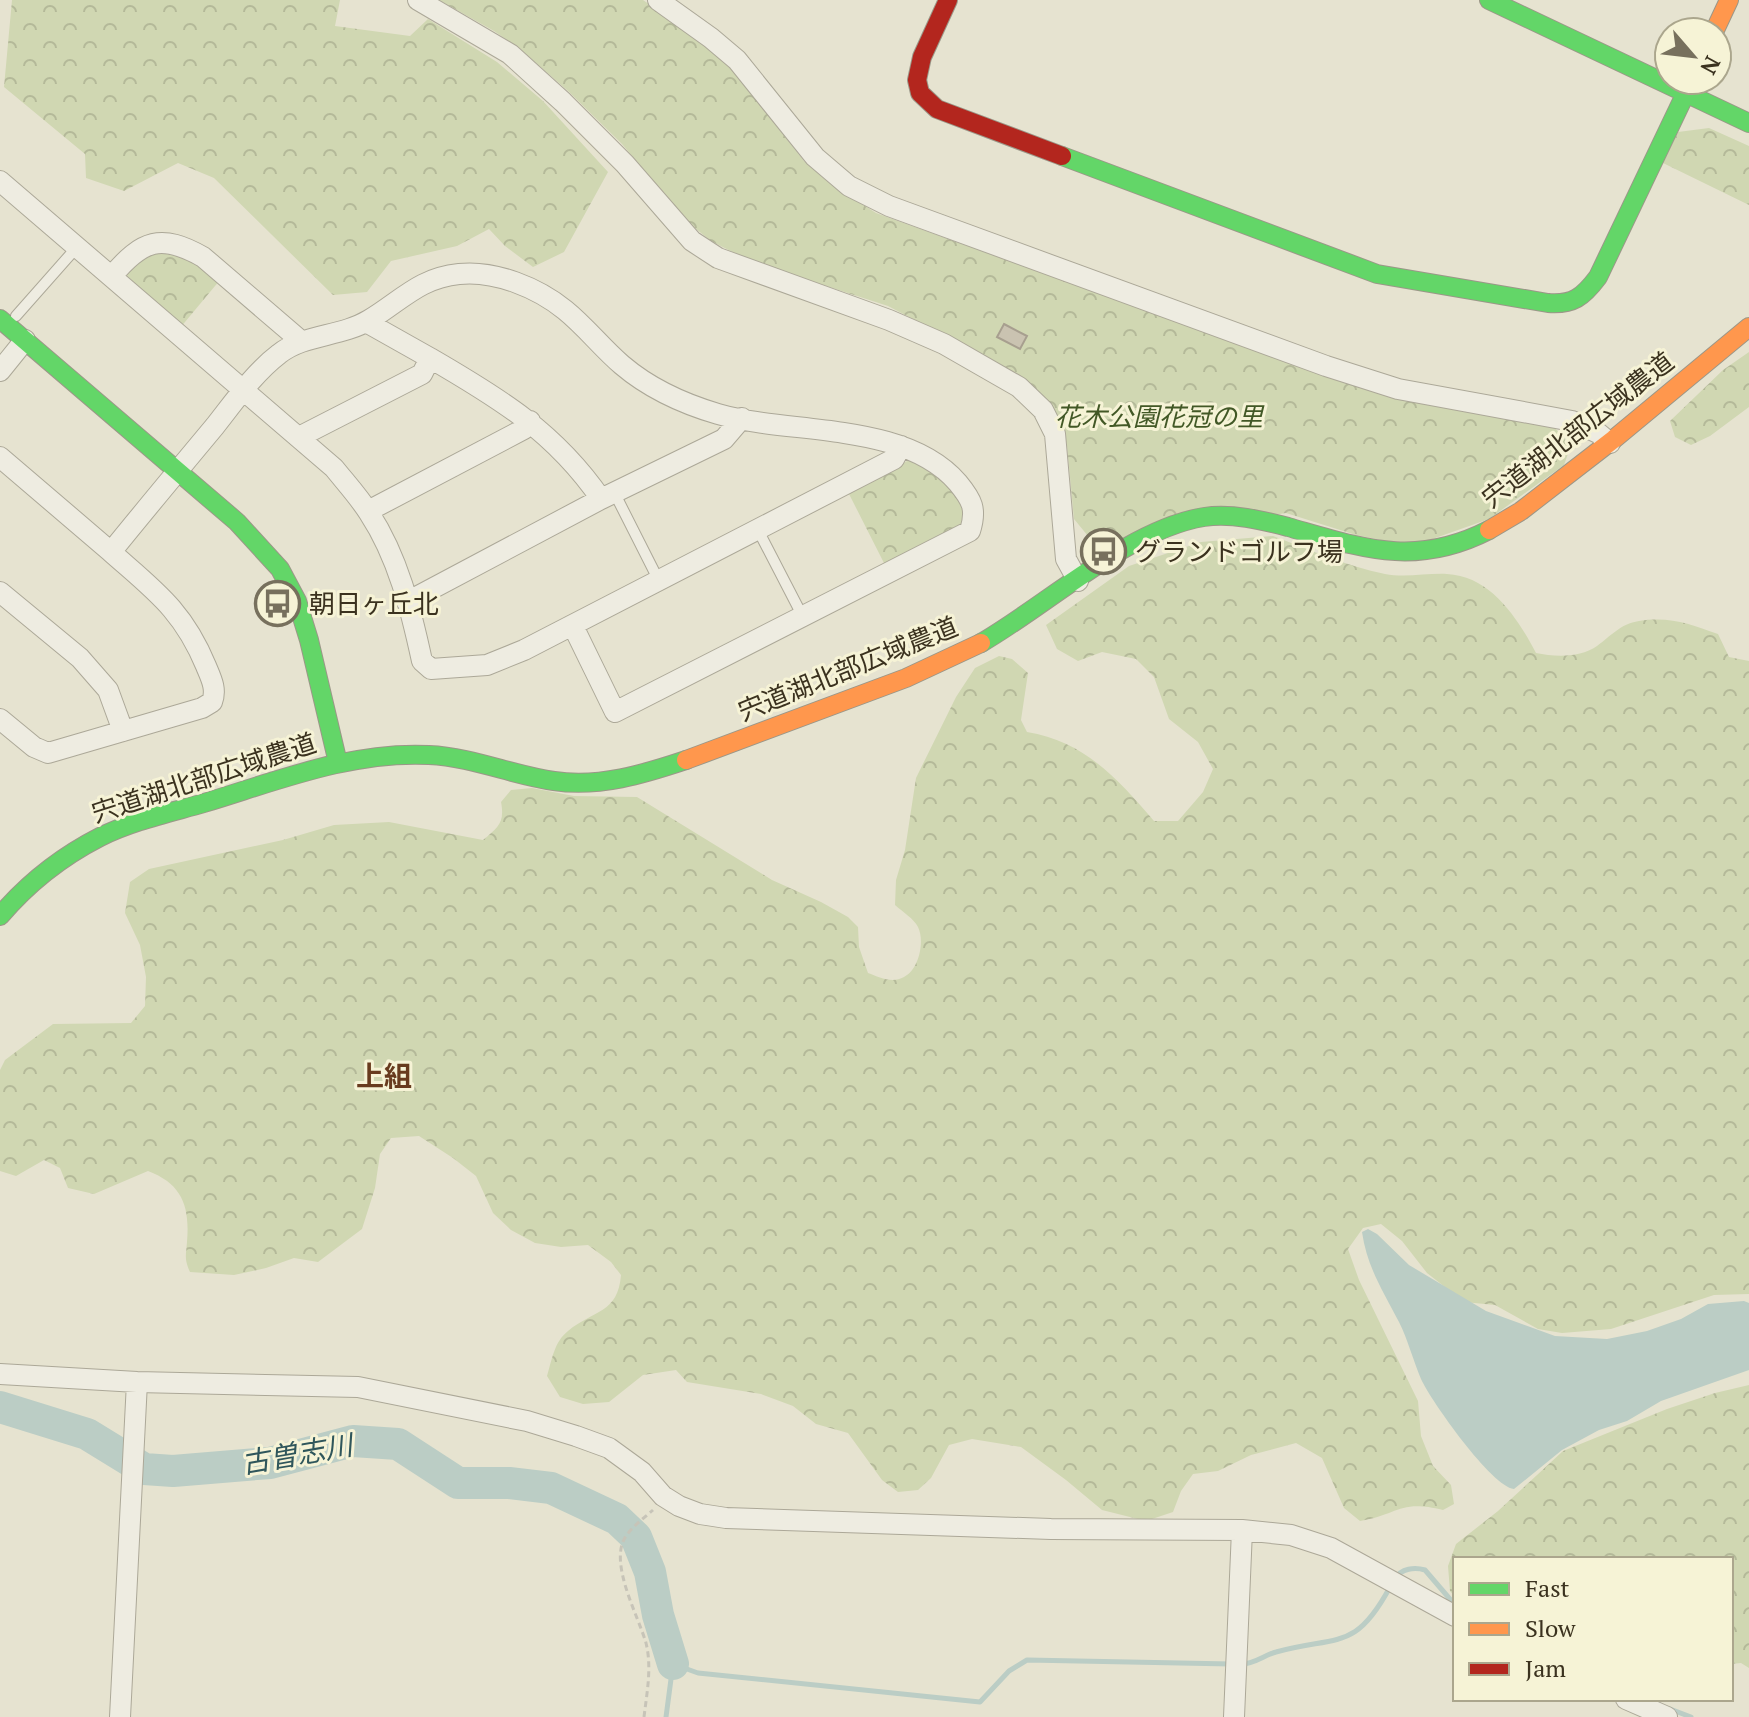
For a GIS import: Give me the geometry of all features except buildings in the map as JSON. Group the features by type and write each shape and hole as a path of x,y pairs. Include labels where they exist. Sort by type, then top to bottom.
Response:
{"street":[{"path":"418,0 510,54 625,164 692,241 718,258 889,320 944,344 1019,387 1043,410 1055,434 1066,559 1078,581"},
{"path":"658,0 737,60 815,157 849,186 889,206 1326,366 1398,389 1572,421 1598,433 1610,443"},
{"path":"948,0 922,56 918,72 919,90 937,109 1377,274 1548,303 1569,305 1585,295 1598,277 1683,96"},
{"path":"1489,0 1653,71"},
{"path":"1704,96 1749,123"},
{"path":"0,181 334,468 368,511 398,569 422,661 431,669 487,665 573,626 894,459 901,446"},
{"path":"112,276 139,248 167,242 185,247 203,257 301,341"},
{"path":"111,552 243,391 279,353 301,341 329,336 366,322 418,285 438,277 463,273 502,278 536,291 565,310 622,365 654,387 720,415 841,433 901,446 926,456 952,476 968,494 975,514 970,531 615,712 573,626"},
{"path":"8,318 25,340 237,522 280,569 297,601 309,640 338,763"},
{"path":"366,322 502,400 530,421 608,496"},
{"name":"宍道湖北部広域農道","path":"0,916 17,895 46,869 81,846 114,830 338,763 372,756 445,757 528,777 569,783 601,783 643,774 773,729 949,661 1007,629 1144,538 1185,522 1221,516 1259,520 1371,550 1398,553 1425,552 1458,544 1492,529 1610,443 1749,327"},
{"path":"0,371 25,340"},
{"path":"299,437 422,374 430,358"},
{"path":"407,602 724,439 742,418"},
{"path":"368,511 524,429 530,421"},
{"path":"0,457 173,607 194,638 214,688 212,702 207,706 48,753 34,747 0,719"},
{"path":"2,598 80,658 108,690 123,731"},
{"path":"0,1374 137,1382 358,1387 527,1421 609,1448 642,1472 671,1501 700,1514 726,1518 1006,1528 1242,1530 1291,1535 1331,1548 1453,1615"},
{"path":"120,1717 137,1382"},
{"path":"1234,1717 1242,1530"},
{"path":"1630,1706 1667,1717"}],"lane":[{"path":"8,318 77,247"},
{"path":"608,496 659,581"},
{"path":"758,530 803,617"}],"path":[{"path":"640,1522 625,1537 620,1551 621,1571 646,1646 649,1674 644,1717"}],"green space":[{"path":"12,0 340,0 335,26 410,36 428,19 497,62 543,101 608,172 564,252 533,267 505,246 489,229 457,246 391,261 367,292 333,295 214,178 178,163 124,191 86,178 85,154 4,87"},
{"name":"花木公園花冠の里","path":"439,0 643,0 701,40 736,74 804,161 829,183 876,213 1084,288 1554,427 1565,439 1569,451 1564,465 1489,519 1424,542 1391,542 1356,535 1286,513 1117,539 1088,536 1074,519 1067,446 1060,421 1049,402 974,351 888,306 752,262 711,241 685,220 622,144 568,91 519,48"},
{"path":"1709,128 1749,146 1749,205 1663,163 1678,132"},
{"path":"181,251 220,280 180,328 127,281 127,270 145,254"},
{"path":"1749,352 1749,407 1710,436 1691,445 1675,437 1670,421 1723,370"},
{"path":"913,458 931,468 957,495 965,525 885,565 848,492"},
{"path":"1273,536 1385,574 1447,574 1477,582 1512,614 1536,653 1575,655 1597,646 1626,625 1639,621 1670,620 1718,634 1729,657 1749,661 1749,1294 1714,1295 1611,1329 1562,1333 1538,1329 1495,1305 1464,1302 1427,1273 1402,1241 1381,1224 1363,1228 1348,1249 1359,1280 1418,1401 1421,1436 1433,1466 1451,1485 1454,1504 1443,1510 1407,1507 1360,1521 1344,1508 1322,1458 1296,1443 1251,1455 1218,1471 1193,1474 1181,1491 1173,1512 1146,1521 1102,1510 1021,1447 972,1439 949,1445 931,1478 918,1490 898,1492 882,1480 848,1433 816,1424 793,1406 761,1394 687,1382 676,1370 643,1375 609,1402 583,1404 560,1397 547,1376 557,1346 568,1331 610,1304 619,1288 621,1275 611,1262 588,1245 561,1247 535,1243 511,1230 493,1213 476,1176 419,1136 391,1138 380,1154 375,1188 362,1229 318,1262 294,1258 234,1275 190,1272 186,1257 188,1229 185,1207 176,1190 160,1176 148,1171 94,1194 68,1188 60,1168 44,1160 16,1176 0,1171 0,1070 5,1060 53,1024 131,1023 145,1006 146,977 140,945 125,913 130,882 149,869 283,840 334,825 389,822 483,840 499,824 501,802 511,790 532,788 574,796 637,797 772,880 848,917 858,927 859,947 868,973 890,980 904,977 914,968 921,947 918,927 895,905 896,880 905,850 916,778 956,697 975,668 999,656 1012,659 1028,673 1021,720 1027,732 1066,744 1083,753 1113,777 1154,821 1178,821 1203,792 1213,769 1198,742 1169,719 1154,677 1136,659 1102,652 1078,661 1057,649 1046,625 1129,566 1201,542"},
{"path":"1749,1385 1749,1668 1741,1663 1733,1664 1733,1557 1453,1557 1453,1595 1450,1591 1448,1566 1456,1544 1498,1511 1563,1451 1715,1393"}],"shaded area":[{"path":"1368,1229 1409,1265 1486,1311 1555,1336 1607,1339 1647,1331 1681,1319 1708,1304 1744,1301 1749,1303 1749,1370 1661,1401 1627,1421 1599,1430 1562,1450 1514,1489 1504,1485 1478,1459 1427,1390 1372,1268 1362,1232"}],"waterway":[{"name":"古曽志川","path":"0,1407 87,1434 144,1469 173,1471 270,1463 353,1441 398,1444 458,1483 509,1483 551,1488 617,1519 636,1537 650,1572 658,1615 673,1664"},
{"path":"1395,1579 1408,1569 1425,1570 1453,1603"},
{"path":"1241,1664 1276,1652 1343,1638 1355,1632 1378,1608 1390,1587"},
{"path":"666,1717 673,1664 698,1673 980,1702 1009,1671 1027,1660 1231,1664"},
{"path":"1670,1709 1691,1717"}],"traffic: fast":[{"path":"1489,0 1749,123"},
{"path":"1062,156 1377,274 1548,303 1564,303 1582,295 1598,277 1684,96"},
{"path":"0,319 237,522 280,569 297,601 309,640 338,763"},
{"path":"981,643 1118,552 1176,524 1204,517 1257,520 1388,551 1437,549 1489,530"},
{"path":"0,916 46,872 72,853 112,831 315,769 371,758 429,755 461,759 554,781 588,783 638,775 686,760"}],"traffic: slow":[{"path":"1722,16 1729,0"},
{"path":"1489,530 1521,511 1614,439 1749,327"},
{"path":"686,760 906,678 981,643"}],"traffic: jam":[{"path":"948,0 922,57 917,80 920,93 937,109 1062,156"}],"place":[{"name":"グランドゴルフ場","path":"1104,552"},
{"name":"朝日ヶ丘北","path":"278,604"}],"district":[{"name":"上組","path":"384,1076"}]}
